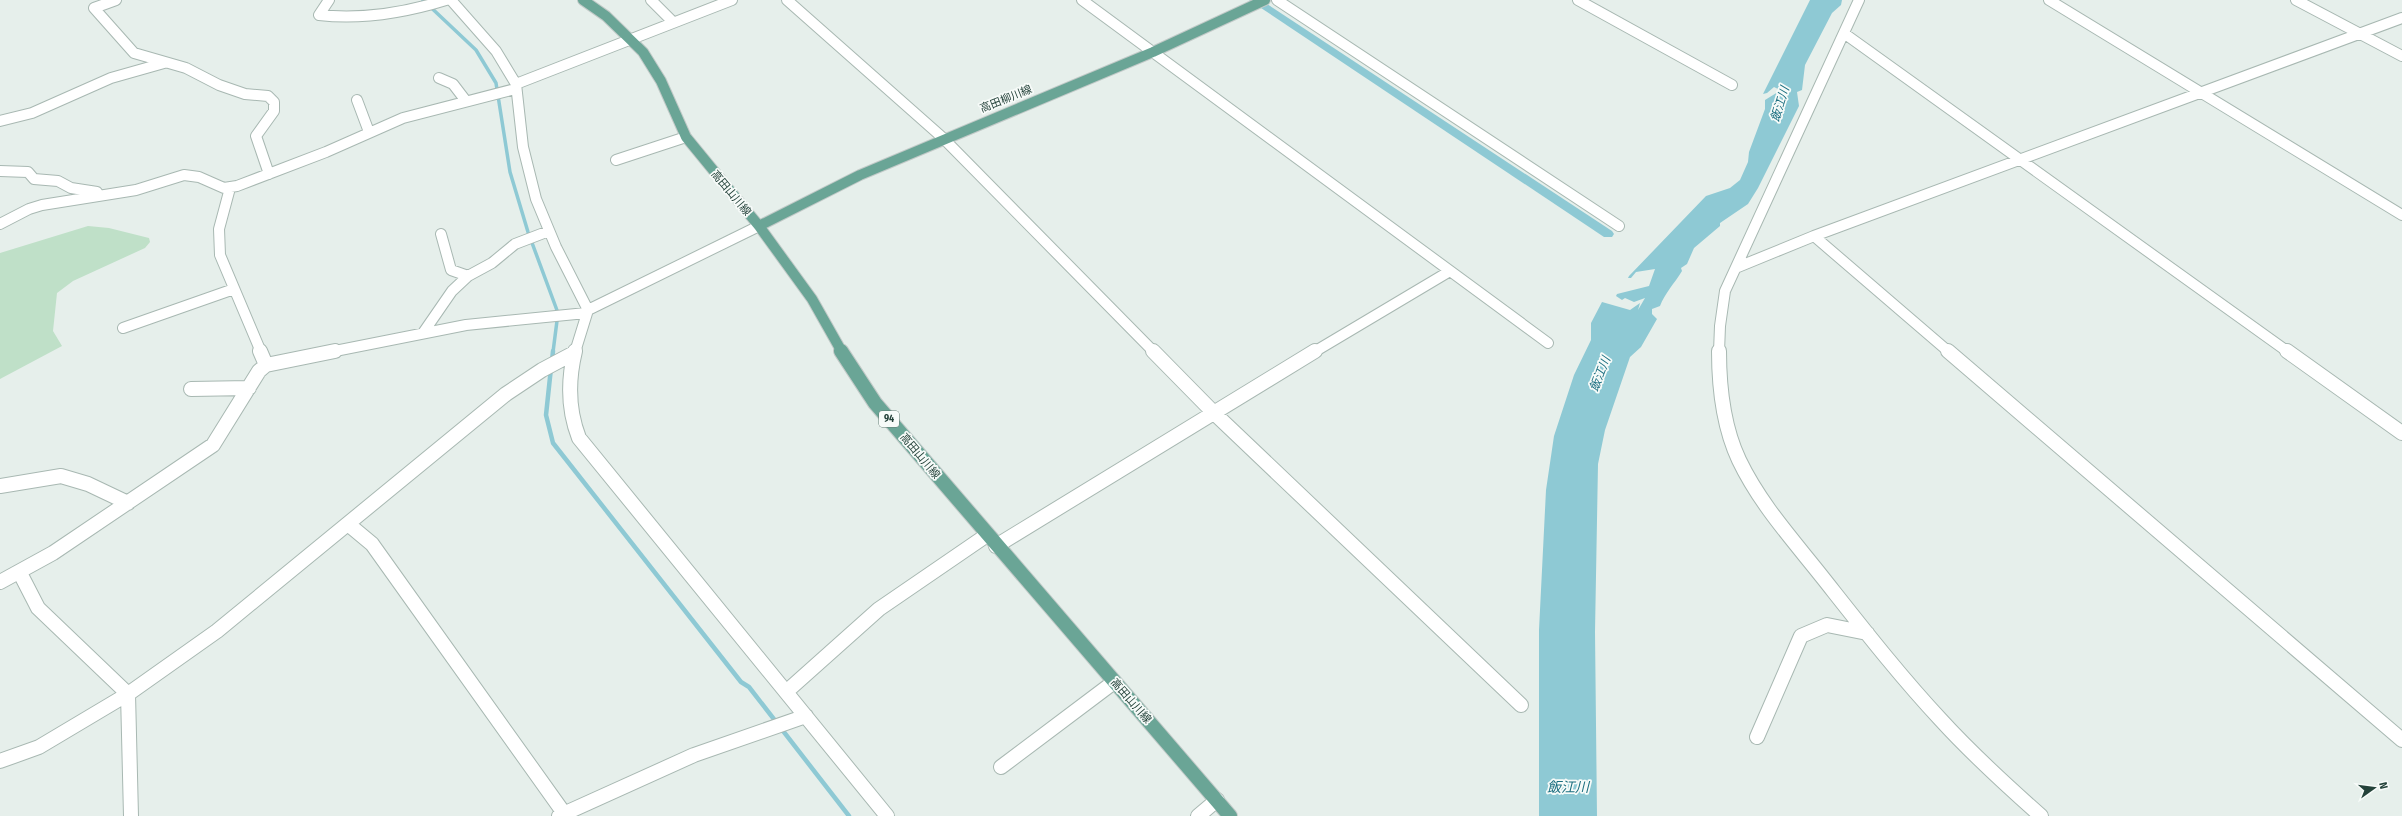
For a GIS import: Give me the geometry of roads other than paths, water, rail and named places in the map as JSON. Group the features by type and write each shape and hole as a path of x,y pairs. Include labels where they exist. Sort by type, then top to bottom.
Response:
{"main road":[{"name":"高田山川線","path":"583,0 606,16 643,52 661,81 686,137 759,226 812,299 851,368 875,403 996,546 1230,816"},
{"name":"高田柳川線","path":"759,226 860,175 943,138 1154,52 1265,0"}],"street":[{"path":"116,0 94,8 134,53 186,68 219,85 246,94 268,96 274,102 274,111 256,136 269,174"},
{"path":"329,0 319,15 380,16 416,10 446,0"},
{"path":"451,0 496,51 515,86 521,141 531,183 549,231 587,311 574,353 570,411 572,426 579,438 887,816"},
{"path":"651,0 673,22"},
{"path":"0,224 30,208 147,188 184,175 199,177 219,186 230,188 269,174 403,118 515,86 632,40 673,22 732,0"},
{"path":"787,0 943,138 1213,412 1521,705"},
{"path":"1082,0 1548,343"},
{"path":"1277,0 1619,226"},
{"path":"1578,0 1732,85"},
{"path":"1859,0 1845,34 1825,72 1738,267 1725,292 1718,332 1722,409 1731,440 1748,479 1767,507 1867,633 1922,699 1983,763 2040,816"},
{"path":"2048,0 2402,216"},
{"path":"2296,0 2402,56"},
{"path":"1738,267 1814,236 2402,18"},
{"path":"1845,34 1884,64 2402,432"},
{"path":"0,121 48,108 80,90 131,71 165,62"},
{"path":"439,78 453,84 466,101"},
{"path":"357,100 370,132"},
{"path":"616,160 686,137"},
{"path":"0,171 28,172 34,179 58,181 71,188 112,193"},
{"path":"230,188 216,243 266,365"},
{"path":"0,582 20,573 128,504 213,445 259,371 266,365 423,333 466,326 587,311 759,226"},
{"path":"423,333 452,291 468,276 492,263 515,244 549,231"},
{"path":"441,234 451,270 468,276"},
{"path":"1814,236 2402,740"},
{"path":"996,546 1213,412 1450,271"},
{"path":"123,328 234,289"},
{"path":"0,761 39,747 128,694 253,603 506,394 542,370 574,353"},
{"path":"191,389 249,388"},
{"path":"0,486 61,476 88,484 128,504"},
{"path":"348,524 372,544 563,815 694,755 806,716"},
{"path":"786,692 879,609 987,535"},
{"path":"20,573 38,608 128,694 132,816"},
{"path":"1757,737 1800,636 1827,625 1867,633"},
{"path":"1001,766 1114,682"},
{"path":"1198,816 1217,800"}],"water":[{"name":"飯江川","path":"1810,0 1842,0 1841,5 1832,13 1805,65 1802,90 1797,92 1799,106 1758,188 1748,204 1720,223 1720,226 1694,248 1687,264 1681,268 1682,271 1660,306 1652,309 1652,314 1657,319 1641,347 1630,357 1605,430 1598,464 1595,632 1597,816 1539,816 1539,630 1546,490 1554,436 1574,375 1591,340 1591,323 1602,302 1630,310 1640,303 1638,310 1645,298 1634,302 1625,298 1622,300 1616,296 1617,294 1649,286 1655,269 1636,272 1631,278 1628,278 1629,276 1706,196 1730,188 1740,180 1748,162 1749,152 1765,109 1765,100 1778,92 1778,89 1774,87 1767,93 1763,94"}],"waterway":[{"path":"423,0 476,50 496,83 510,172 528,232 558,313 553,352"},
{"path":"1254,0 1608,234"},
{"path":"552,361 553,351"},
{"path":"551,368 546,415 553,443 741,682 749,687 849,816"}]}
